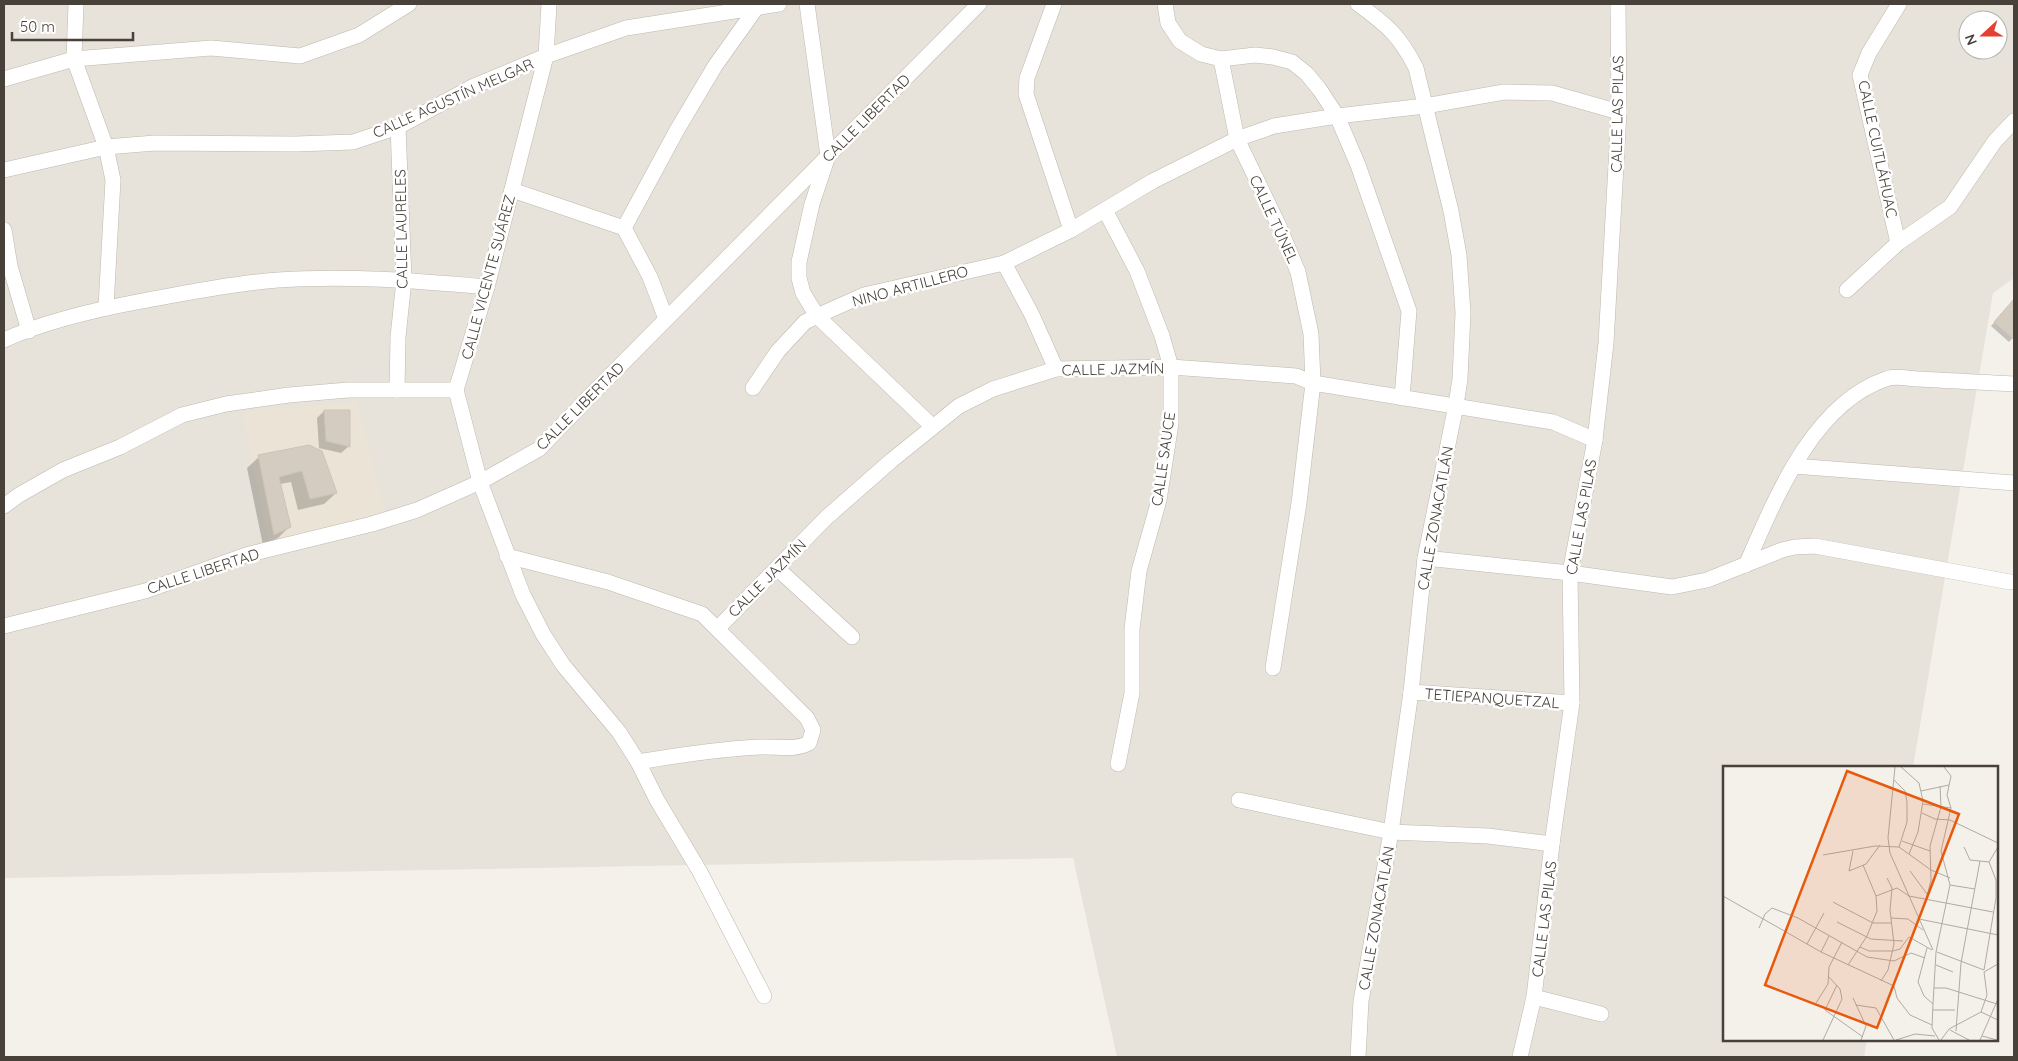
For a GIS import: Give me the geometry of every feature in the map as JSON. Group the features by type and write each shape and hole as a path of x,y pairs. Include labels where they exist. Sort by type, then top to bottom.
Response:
{"street":[{"path":"76,4 74,59 106,147 113,180 106,308"},
{"path":"4,79 74,59 211,48 300,56 359,35 409,4"},
{"name":"CALLE VICENTE SUÁREZ","path":"456,390 487,287 546,56 549,4"},
{"name":"CALLE AGUSTÍN MELGAR","path":"4,170 106,147 155,143 296,144 353,142 398,127 472,87 546,56 626,28 780,4"},
{"path":"807,4 828,156 812,204 800,262 799,278 803,293 818,316 932,426"},
{"name":"CALLE LIBERTAD","path":"4,626 146,591 246,555 372,524 417,510 480,482 540,449 666,319 979,4"},
{"path":"1054,4 1027,78 1026,94 1071,230"},
{"path":"1165,4 1168,23 1180,41 1200,54 1221,59 1255,55 1292,62 1320,90 1337,116 1358,165 1410,311 1402,398"},
{"name":"CALLE ZONACATLÁN","path":"1358,4 1387,25 1406,48 1416,68 1437,150 1459,255 1464,313 1460,379 1424,558 1411,692 1391,832 1361,1001 1358,1057"},
{"name":"CALLE LAS PILAS","path":"1520,1057 1534,997 1552,844 1572,703 1570,573 1595,440 1606,343 1619,112 1618,4"},
{"name":"CALLE CUITLÁHUAC","path":"1898,243 1860,75 1870,53 1899,4"},
{"path":"624,228 677,130 715,66 758,6"},
{"name":"CALLE TÚNEL","path":"1221,59 1237,139 1278,224 1298,272 1310,334 1313,382 1299,503 1273,668"},
{"name":"NINO ARTILLERO","path":"753,388 778,351 805,322 864,295 1004,263 1071,230 1153,180 1237,139 1274,126 1337,116 1425,106 1504,92 1552,93 1619,112"},
{"path":"1847,290 1898,243 1950,207 1995,141 2014,122"},
{"name":"CALLE LAURELES","path":"397,390 398,337 404,280 398,127"},
{"path":"512,190 624,228 650,277 666,319"},
{"name":"CALLE SAUCE","path":"1105,210 1138,272 1162,336 1170,367 1171,423 1158,500 1139,571 1132,629 1132,693 1118,764"},
{"path":"4,230 10,266 28,331"},
{"path":"1004,263 1032,315 1056,369"},
{"path":"4,340 106,308 175,294 277,280 346,278 404,280 487,287"},
{"name":"CALLE JAZMÍN","path":"718,628 827,517 932,426 959,406 992,389 1056,369 1170,367 1296,376 1313,382 1402,398 1456,405 1553,422 1595,440"},
{"path":"1746,565 1794,466 1818,430 1839,407 1860,391 1887,378 2014,384"},
{"path":"4,506 19,495 63,470 120,447 182,415 226,404 289,395 348,390 456,390 480,482 505,552 523,595 543,634 563,665 619,732 638,762 657,800 700,872 764,996"},
{"path":"1794,466 2014,482"},
{"path":"1424,558 1570,573 1672,587 1708,580 1782,550 1815,546 2010,582"},
{"path":"505,552 608,582 702,614 807,718 813,730 809,743 801,747 762,746 638,762"},
{"path":"778,569 852,637"},
{"name":"TETIEPANQUETZAL","path":"1411,692 1572,703"},
{"path":"1239,800 1391,832 1488,836 1552,844"},
{"path":"1534,997 1601,1014"}],"shaded area":[{"path":"4,4 2014,4 2014,278 1993,293 1913,766 1723,766 1723,1041 1867,1041 1864,1057 1117,1057 1073,858 4,878"},
{"path":"356,402 386,520 268,543 242,411"}],"building":[{"path":"2014,299 2014,338 2013,339 1994,322"},
{"path":"324,410 350,410 350,447 326,441"},
{"path":"309,445 322,451 337,493 310,499 302,471 279,477 291,527 274,535 258,455"}]}
